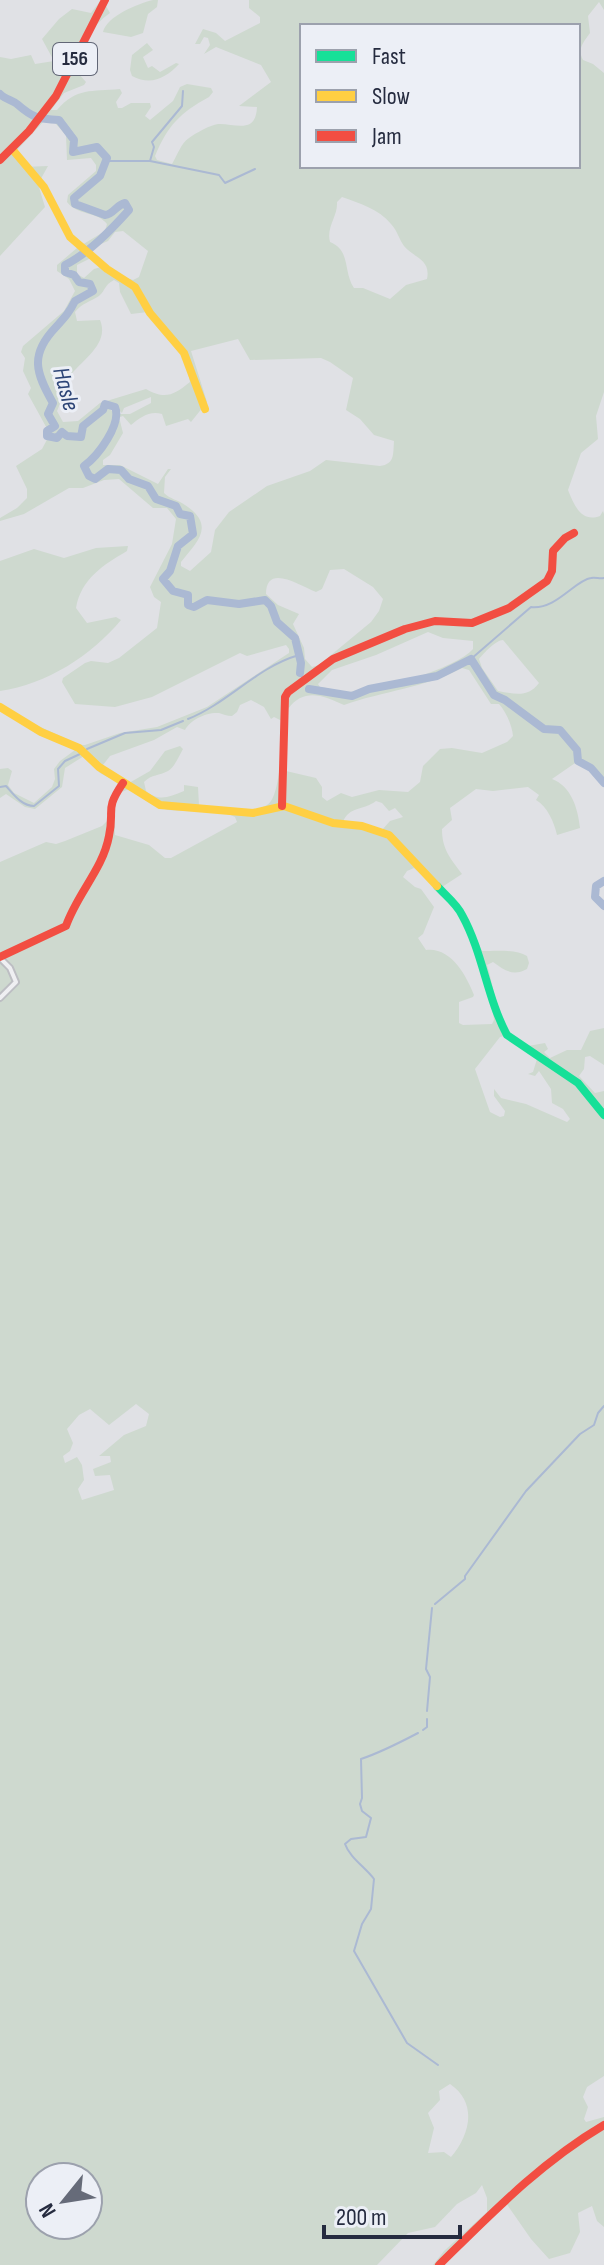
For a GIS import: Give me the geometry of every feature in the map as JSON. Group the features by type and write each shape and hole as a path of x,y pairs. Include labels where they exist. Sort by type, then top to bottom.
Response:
{"street":[{"name":"156","path":"0,160 38,118 69,73 84,35 105,0"},
{"path":"12,149 40,181 64,228 84,250 135,287 150,313 188,360 205,409"},
{"path":"282,806 285,697 290,691 305,683 333,659 405,629 435,621 472,623 509,608 545,583 552,571 553,551 574,533"},
{"path":"0,707 41,732 79,748 99,767 167,807 253,813 282,806 306,811 333,823 372,829 393,839 456,904 466,920 493,989 504,1031 520,1046 578,1083 604,1115"},
{"path":"0,998 13,988 16,980 0,958 66,926 101,862 110,834 110,802 123,783"},
{"path":"439,2265 516,2190 577,2141 604,2125"}],"shaded area":[{"path":"101,0 109,0 106,6 110,13 92,31 80,55 77,72 86,82 64,93 51,110 57,110 78,94 120,89 122,93 116,102 118,108 131,103 150,103 145,116 150,120 173,101 180,87 187,84 211,88 213,92 209,97 176,121 160,145 155,156 157,160 172,164 184,143 199,132 218,124 243,126 256,116 257,107 239,106 271,82 261,65 216,47 204,54 210,45 208,38 204,37 200,44 195,44 203,29 216,33 225,41 260,23 260,17 249,8 249,0 604,0 604,10 599,2 588,16 590,33 581,53 583,60 604,73 604,392 596,416 598,439 581,453 568,490 583,515 593,518 603,511 604,514 604,783 591,768 578,761 552,779 564,787 572,799 580,828 557,835 550,815 536,800 539,795 528,787 493,791 476,789 450,808 452,820 442,829 445,848 462,874 442,887 463,910 482,951 511,951 527,956 527,969 517,972 505,970 493,962 487,965 499,1012 510,1032 528,1046 545,1043 548,1049 544,1052 550,1058 567,1050 581,1050 590,1031 604,1028 604,1065 590,1056 585,1057 584,1069 579,1076 595,1093 604,1091 604,2076 587,2087 583,2097 588,2107 586,2122 604,2117 604,2227 597,2221 592,2206 578,2213 580,2232 570,2253 549,2259 506,2203 443,2265 433,2265 487,2212 487,2198 482,2185 476,2193 457,2204 435,2227 408,2233 377,2265 0,2265 0,862 46,842 56,844 102,826 109,819 110,798 118,786 84,756 65,768 62,787 35,809 25,807 6,794 0,798 0,769 12,771 8,785 14,793 34,803 52,787 54,769 60,761 75,750 39,735 0,710 0,703 23,719 85,745 120,733 157,727 207,707 289,653 286,645 247,656 240,653 152,697 115,707 75,704 62,682 63,678 85,663 108,663 119,658 157,628 161,602 154,597 150,587 172,544 176,519 167,508 153,508 119,479 104,480 83,488 69,488 24,514 0,521 27,498 27,489 16,466 42,449 50,434 28,394 31,388 23,371 23,346 64,311 75,291 69,279 57,271 57,265 105,231 107,224 98,217 76,210 67,202 68,195 96,171 96,165 91,158 67,160 66,135 54,122 44,121 18,149 16,156 23,167 48,166 38,184 45,207 0,256 0,57 11,59 31,55 35,64 54,61 42,39 72,9 91,13","holes":["342,197 381,214 393,226 404,246 424,263 427,279 406,285 390,299 363,288 354,288 341,250 330,242 337,202","123,231 148,251 139,277 133,280 101,267 84,278 77,274 77,265 91,258 94,247 108,241 115,232","114,280 119,283 131,314 148,312 185,358 190,382 169,394 146,389 100,403 78,421 63,422 57,411 70,395 70,376 98,344 102,329 100,320 77,321 75,312 99,296","238,339 250,360 321,358 330,362 353,378 346,410 360,419 374,435 394,441 391,461 380,466 326,460 310,471 267,486 229,512 215,530 211,552 190,571 181,566 181,562 197,541 202,527 195,513 164,493 165,477 171,469 158,484 120,465 103,465 103,460 110,455 123,433 120,421 115,419 116,415 107,406 113,404 122,413 124,408 151,397 151,403 130,414 120,414 120,417 123,416 131,425 153,413 162,414 166,426 188,419 191,422 207,402 191,351","344,569 373,587 383,599 371,622 319,665 312,667 305,659 304,648 293,624 299,614 278,605 266,594 267,585 271,580 285,579 316,592 322,589 330,570","428,632 443,638 473,641 473,649 464,657 432,672 393,684 345,692 318,684 332,670","503,640 539,683 530,691 521,694 498,691 482,668 479,659 494,644","462,668 469,670 491,704 499,704 504,711 513,736 507,742 482,753 440,749 423,766 420,782 408,792 379,790 352,797 341,793 327,801 322,797 322,787 316,778 286,771 288,709 294,702 314,695 344,705 419,685","251,700 264,707 271,719 274,717 282,721 280,766 275,791 267,805 252,810 199,805 198,787 184,785 184,791 164,797 146,791 144,782 170,769 183,749 180,746 165,751 150,771 129,783 103,765 110,756 154,740 177,727 185,730 204,715 219,713 232,716 240,705","129,789 153,805 168,810 226,813 235,817 237,822 171,858 165,858 149,845 115,835 114,798","376,801 389,811 395,808 403,817 390,821 382,830 343,822 349,813","414,868 456,907 463,918 485,977 494,1020 492,1024 459,1023 459,1002 474,995 456,964 443,953 426,950 418,938 423,934 434,907 421,889 403,877","504,1036 535,1056 533,1072 528,1074 535,1076 539,1071 551,1089 552,1103 563,1109 570,1119 567,1122 526,1104 501,1098 494,1089 494,1096 505,1111 504,1116 500,1117 490,1112 475,1069","136,1404 149,1414 146,1426 124,1435 99,1456 110,1456 111,1462 93,1469 95,1476 110,1475 114,1490 82,1500 78,1489 84,1480 82,1465 77,1457 65,1463 63,1456 70,1451 73,1443 67,1429 79,1415 90,1409 109,1425","450,2084 465,2100 468,2110 463,2139 451,2157 444,2152 428,2153 434,2128 428,2113 440,2100 439,2091"]},
{"path":"158,0 157,7 148,14 143,33 131,37 103,32 116,16"},
{"path":"147,43 153,50 143,57 148,68 152,66 160,72 179,64 158,79 132,76 132,55"},
{"path":"128,546 127,551 88,581 76,608 87,623 116,617 121,620 96,645 67,666 35,682 0,691 0,561 34,549 64,558 96,548"}],"waterway":[{"path":"150,161 154,147 152,142 182,106 183,91"},
{"name":"Hasle","path":"0,94 36,117 59,120 74,140 73,152 97,147 107,158 100,176 74,198 75,204 105,215 125,203 129,210 91,248 65,265 65,272 74,275 79,282 90,284 93,291 75,301 47,337 39,355 39,373 53,403 48,414 55,426 47,431 47,436 57,438 62,432 67,436 81,437 83,426 103,410 105,404 115,407 112,431 96,455 84,466 89,476 95,479 108,469 121,470 129,479 148,486 156,499 176,506 180,514 190,516 193,534 178,546 170,571 163,579 173,591 188,595 188,605 194,607 207,600 239,604 265,600 277,622 295,638 301,663 300,673"},
{"path":"106,161 150,161 219,175 225,183 255,169"},
{"name":"Hasle","path":"471,659 531,607 549,604 585,580 604,578"},
{"path":"188,719 256,676 299,655"},
{"name":"Hasle","path":"309,689 352,696 369,689 437,676 471,659 494,695 544,729 560,730 577,750 578,761 591,768 604,783"},
{"path":"87,749 125,733 161,730 183,721"},
{"path":"0,787 6,786 22,802 34,806 59,786 58,769 65,761 80,754"},
{"name":"Hasle","path":"604,881 596,886 595,897 604,906"},
{"path":"435,1604 465,1579 526,1491 580,1434 594,1425 604,1406"},
{"path":"427,1711 430,1677 426,1669 432,1608"},
{"path":"423,1730 427,1727 427,1719"},
{"path":"418,1733 361,1759 360,1804 362,1811 371,1818 366,1837 351,1839 345,1844 350,1854 374,1879 371,1909 362,1924 354,1951 407,2043 438,2065"}],"traffic: fast":[{"path":"437,886 457,907 469,930 507,1035 578,1083 604,1115"}],"traffic: slow":[{"path":"12,149 44,187 70,237 107,269 135,287 150,313 184,353 205,409"},
{"path":"0,707 41,732 79,748 99,767 160,805 253,813 284,806 333,823 362,826 389,835 437,886"}],"traffic: jam":[{"path":"0,160 29,131 56,96 105,0"},
{"path":"282,806 285,697 288,692 333,659 405,629 435,621 472,623 509,608 547,581 552,571 553,551 574,533"},
{"path":"0,957 66,926 106,848 112,805 123,783"},
{"path":"439,2265 538,2172 604,2125"}]}
